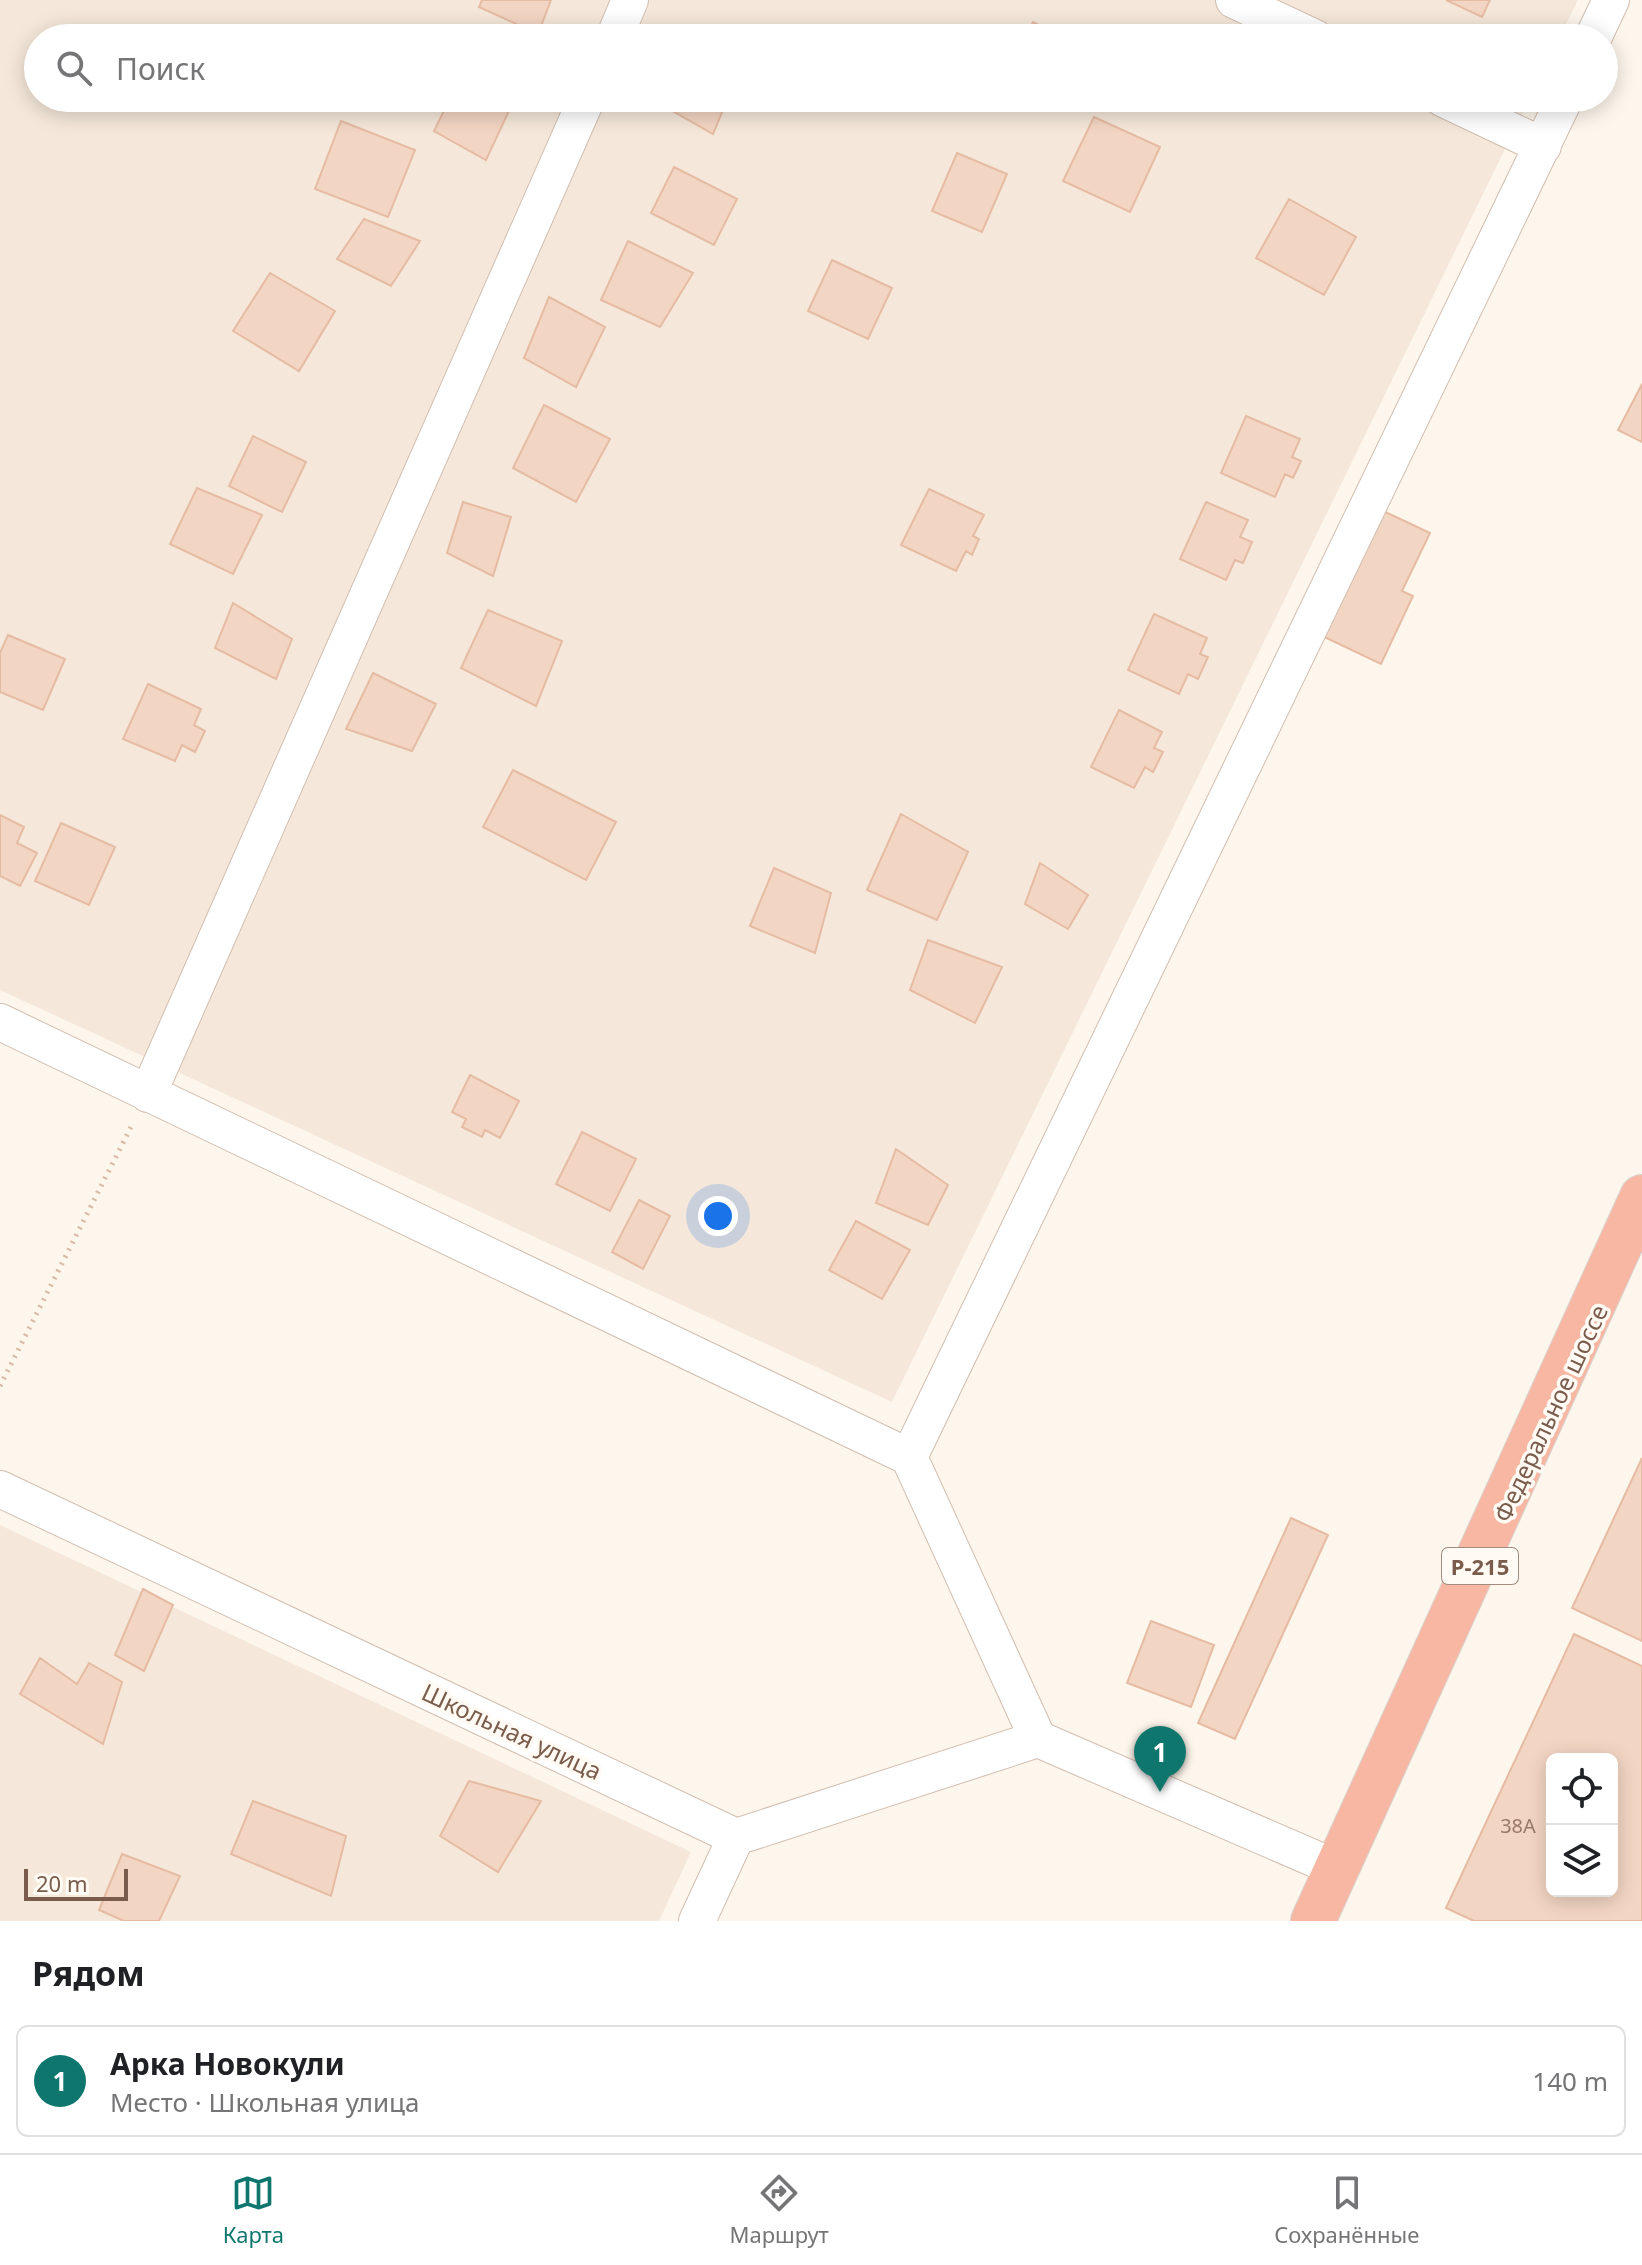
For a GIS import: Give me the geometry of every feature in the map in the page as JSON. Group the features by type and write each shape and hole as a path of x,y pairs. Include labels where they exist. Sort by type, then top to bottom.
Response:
{"highway":[{"name":"Федеральное шоссе","path":"1336,1868 1642,1197"},
{"name":"Федеральное шоссе","path":"1315,1921 1642,1211"},
{"name":"P-215","path":"1315,1921 1336,1868"}],"street":[{"path":"620,24 630,0"},
{"path":"1234,0 1285,24"},
{"path":"1600,24 1611,0"},
{"path":"148,1094 581,112"},
{"path":"1471,112 1543,146"},
{"path":"909,1457 1559,112"},
{"path":"0,1022 909,1457 1038,1739"},
{"name":"Школьная улица","path":"0,1489 736,1837"},
{"path":"697,1921 736,1837 1038,1739 1336,1868"}],"path":[{"path":"0,1386 148,1094"}],"shaded area":[{"path":"0,0 1578,0 1566,24 24,24 24,112 1523,112 892,1402 0,990"},
{"path":"0,1525 691,1852 659,1921 0,1921"}],"building":[{"path":"482,0 551,0 542,24 516,24 479,7"},
{"path":"1446,0 1490,0 1482,17"},
{"path":"443,112 508,112 486,160 434,131"},
{"path":"674,112 722,112 713,134"},
{"path":"1094,117 1160,147 1130,212 1063,181"},
{"path":"341,121 415,150 388,217 315,189"},
{"path":"957,153 1007,174 982,232 932,211"},
{"path":"674,167 737,199 714,245 651,213"},
{"path":"1289,199 1356,237 1324,295 1256,258"},
{"path":"364,219 420,241 391,286 337,259"},
{"path":"628,241 693,273 660,327 601,300"},
{"path":"832,260 892,288 868,339 808,311"},
{"path":"270,273 335,311 299,371 233,331"},
{"path":"549,297 605,327 576,387 524,358"},
{"path":"1642,384 1642,442 1618,430"},
{"path":"544,405 610,439 576,502 513,468"},
{"path":"1246,416 1300,439 1292,457 1301,461 1293,478 1285,474 1275,497 1221,473"},
{"path":"253,436 306,462 282,512 229,486"},
{"path":"197,488 262,515 233,574 170,544"},
{"path":"929,489 984,515 973,536 979,539 972,555 966,551 956,571 901,545"},
{"path":"463,502 511,517 493,576 447,553"},
{"path":"1206,502 1248,520 1240,537 1252,542 1243,563 1235,560 1226,580 1180,559"},
{"path":"1377,508 1430,533 1402,591 1413,596 1381,664 1318,634"},
{"path":"233,603 292,639 276,679 215,648"},
{"path":"488,610 562,641 536,706 461,668"},
{"path":"1154,614 1207,638 1200,654 1208,657 1198,679 1188,674 1179,694 1128,670"},
{"path":"8,635 65,659 43,710 0,692 0,653"},
{"path":"373,673 436,704 412,751 346,729"},
{"path":"148,684 201,709 194,725 205,731 195,752 182,745 175,761 123,739"},
{"path":"1119,710 1162,732 1154,748 1163,752 1153,772 1145,767 1134,788 1091,767"},
{"path":"513,770 616,822 586,880 483,827"},
{"path":"901,814 968,852 937,920 867,890"},
{"path":"0,815 24,827 17,843 37,853 20,886 0,876"},
{"path":"61,823 115,847 89,905 35,881"},
{"path":"1040,863 1088,895 1068,929 1025,904"},
{"path":"774,868 831,893 815,953 750,926"},
{"path":"928,940 1002,967 975,1023 910,990"},
{"path":"470,1075 519,1101 500,1138 485,1130 482,1137 462,1127 466,1119 452,1112"},
{"path":"582,1132 636,1159 610,1211 556,1184"},
{"path":"896,1149 948,1185 928,1225 876,1203"},
{"path":"639,1200 670,1216 643,1269 612,1252"},
{"path":"856,1221 910,1250 882,1299 829,1270"},
{"path":"1642,1458 1642,1641 1572,1608"},
{"path":"1291,1518 1328,1535 1235,1739 1198,1723"},
{"path":"143,1589 173,1605 144,1671 115,1655"},
{"path":"1151,1621 1214,1645 1191,1707 1127,1683"},
{"path":"1574,1634 1642,1666 1642,1921 1474,1921 1446,1908"},
{"path":"40,1658 77,1684 89,1663 122,1682 103,1744 20,1694"},
{"path":"469,1781 541,1801 498,1872 440,1836"},
{"path":"253,1801 346,1836 331,1896 231,1854"},
{"path":"122,1854 180,1876 159,1921 124,1921 99,1910"}],"place":[{"name":"Арка Новокули","path":"1160,1792"}]}
